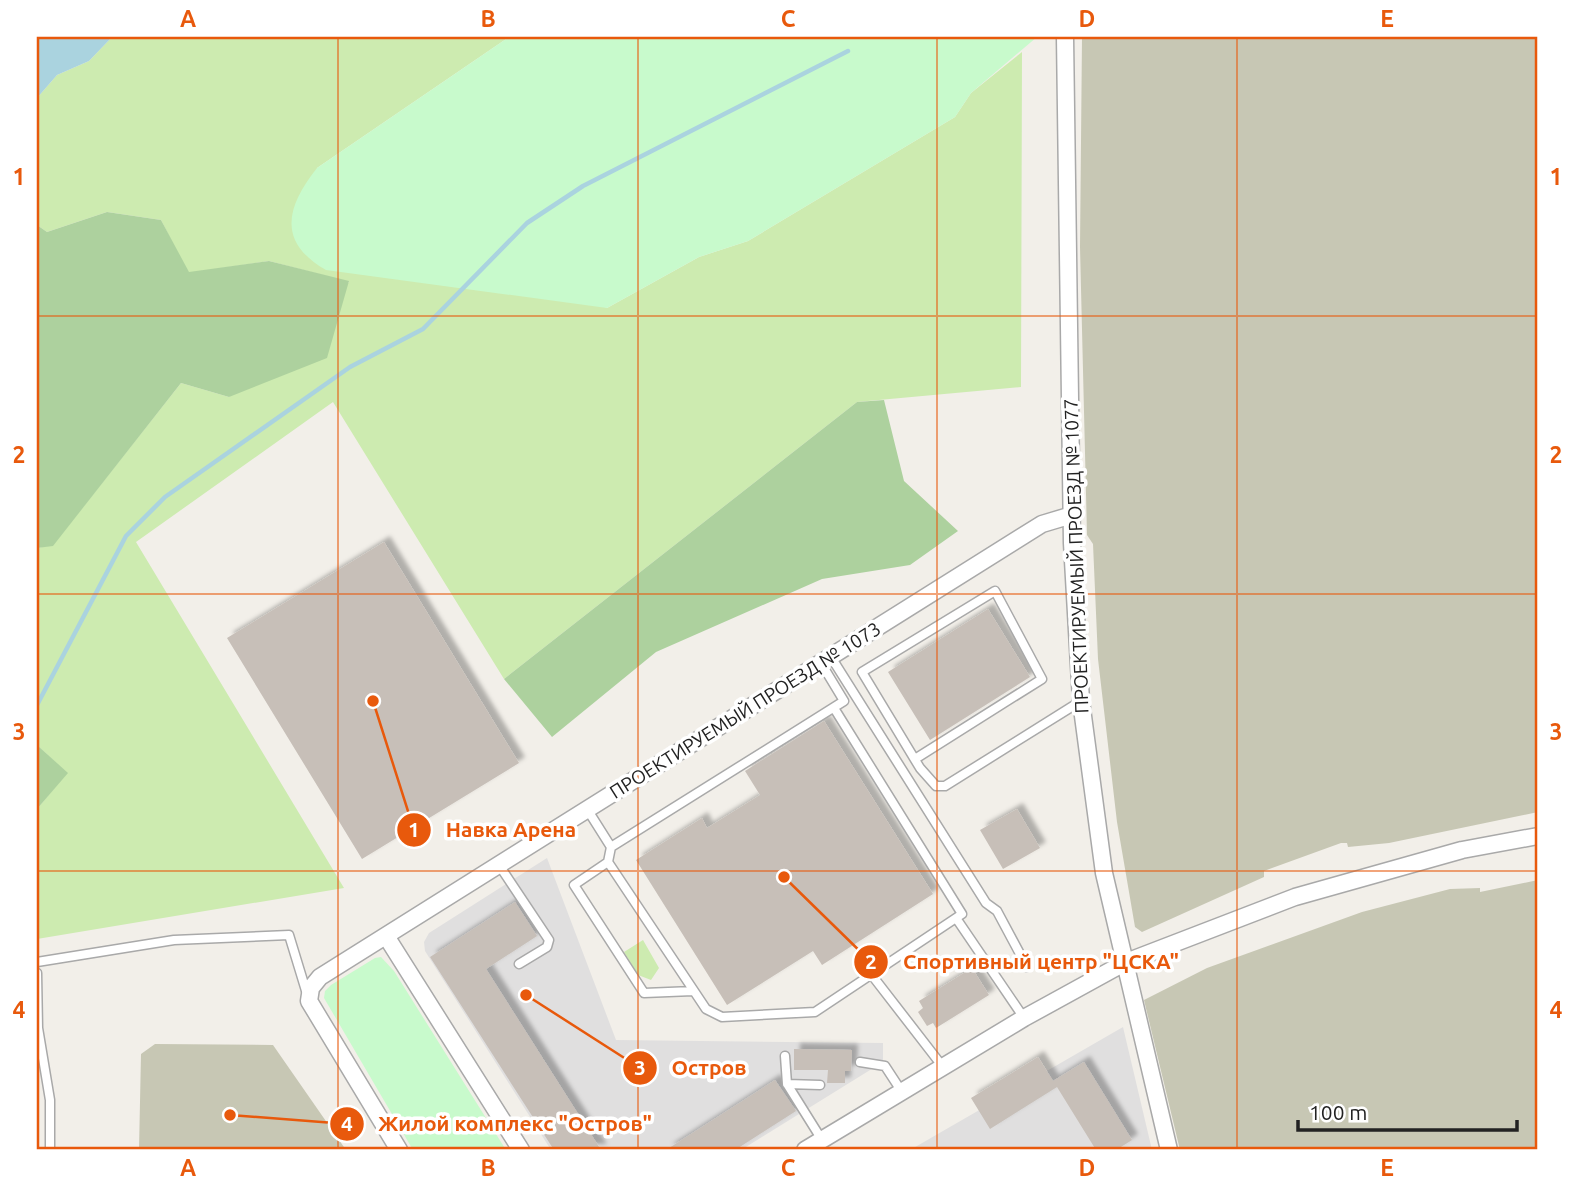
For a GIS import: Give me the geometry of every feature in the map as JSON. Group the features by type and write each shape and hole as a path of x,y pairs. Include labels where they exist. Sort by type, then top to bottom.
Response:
{"street":[{"name":"ПРОЕКТИРУЕМЫЙ ПРОЕЗД № 1077","path":"1065,37 1072,514 1081,701 1104,873 1169,1150"},
{"name":"ПРОЕКТИРУЕМЫЙ ПРОЕЗД № 1073","path":"309,1001 311,988 320,976 1042,524 1072,514"},
{"path":"805,1150 1024,1018 1126,962 1294,897 1462,850 1538,836"},
{"path":"386,936 521,1150"},
{"path":"309,1001 400,1150"}],"lane":[{"path":"915,759 1042,679 995,591 862,673 915,759 936,786 945,786 1081,701"},
{"path":"611,847 844,701 826,660"},
{"path":"826,660 986,903 997,911 1027,967"},
{"path":"608,862 706,1010 722,1017 815,1012 962,914 834,708"},
{"path":"587,809 611,847 608,862 574,885 644,993 693,991"},
{"path":"499,865 548,940 547,947 519,964"},
{"path":"956,918 1024,1018"},
{"path":"37,962 174,940 289,935 309,1001"},
{"path":"37,973 38,1028 50,1100 50,1150"},
{"path":"871,974 943,1067"},
{"path":"785,1056 787,1084 822,1140"},
{"path":"860,1062 885,1066 902,1092"},
{"path":"787,1084 820,1085"}],"shaded area":[{"path":"1082,37 1538,37 1538,812 1389,843 1348,847 1347,843 1341,843 1264,871 1264,877 1142,932 1135,927 1117,822 1098,659 1093,544 1087,535 1080,247"},
{"path":"547,858 616,1040 883,1043 883,1062 741,1150 551,1150 425,951 424,942 429,933"},
{"path":"1538,880 1538,1150 1180,1150 1144,1000 1207,968 1362,912 1450,889 1480,888 1480,892"},
{"path":"1123,1027 1152,1150 910,1150"},
{"path":"155,1044 273,1045 346,1150 139,1150 141,1054"}],"green space":[{"path":"112,37 509,37 317,168 607,308 699,257 748,241 955,117 971,93 1022,52 1021,387 857,402 504,679 333,402 136,542 344,888 37,939 37,809 67,773 37,745 37,548 53,545 181,383 229,397 349,282 269,261 188,273 161,220 107,212 47,232 37,225 37,98 57,75 89,61"},
{"path":"509,37 1037,37 971,93 955,117 748,241 699,257 607,308 326,270 310,259 293,236 293,210 306,182 317,168"},
{"path":"107,212 161,220 189,272 269,261 349,281 327,358 229,397 181,383 53,546 37,548 37,225 47,232"},
{"path":"884,400 904,481 958,531 910,565 822,579 656,652 552,737 504,679 857,402"},
{"path":"37,745 68,773 37,809"},
{"path":"643,940 659,968 651,980 638,975 624,952"},
{"path":"381,957 394,971 506,1150 413,1150 324,998 325,991 331,985"}],"water":[{"path":"37,37 112,37 89,61 57,75 37,98"}],"building":[{"path":"384,542 519,763 362,859 227,638"},
{"path":"988,609 1030,677 930,740 888,672"},
{"path":"824,721 933,894 822,965 813,951 727,1005 636,860 702,818 707,828 760,795 745,771"},
{"path":"1017,809 1040,848 1003,869 980,830"},
{"path":"515,902 537,936 486,969 601,1150 554,1150 430,957"},
{"path":"972,968 989,995 936,1028 933,1023 927,1026 918,1012 923,1008 919,1001"},
{"path":"794,1049 852,1050 851,1071 845,1071 845,1083 827,1083 828,1070 794,1070"},
{"path":"1038,1057 1053,1081 1084,1062 1132,1140 1116,1150 1096,1150 1057,1087 990,1129 971,1098"},
{"path":"775,1080 796,1111 735,1150 666,1150"}],"waterway":[{"path":"37,705 126,536 165,497 350,367 423,329 527,223 583,186 848,51"}],"place":[{"name":"Навка Арена","path":"373,701"},
{"name":"Спортивный центр \"ЦСКА\"","path":"784,877"},
{"name":"Остров","path":"526,995"},
{"name":"Жилой комплекс \"Остров\"","path":"230,1115"}]}
